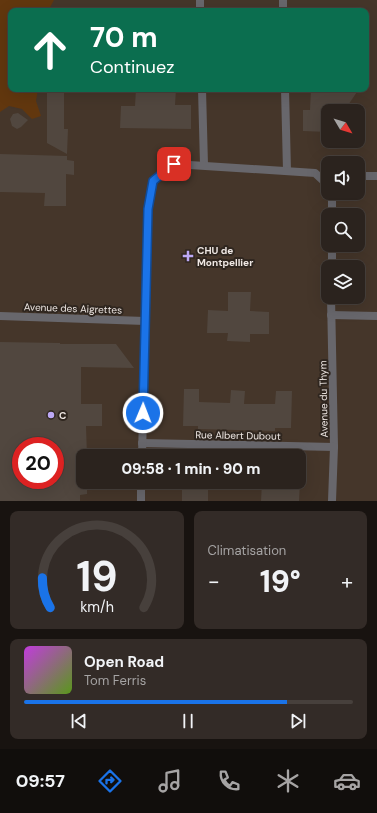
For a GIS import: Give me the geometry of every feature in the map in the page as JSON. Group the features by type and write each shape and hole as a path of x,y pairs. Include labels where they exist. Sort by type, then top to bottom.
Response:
{"lane":[{"path":"202,92 204,165"},
{"path":"285,92 287,171"},
{"path":"142,449 148,209 153,181 174,164 315,172 321,178"},
{"path":"365,176 377,176"},
{"name":"Avenue du Thym","path":"332,304 334,446 332,501"},
{"path":"331,315 377,316"},
{"name":"Avenue des Aigrettes","path":"0,316 145,321"},
{"name":"Rue Albert Dubout","path":"142,443 334,446"},
{"path":"141,489 141,501"}],"shaded area":[{"name":"CHU de Montpellier","path":"0,0 377,0 377,501 0,501"},
{"path":"0,0 54,0 50,8 8,8 8,92 38,92 36,101 41,116 32,119 22,109 9,106 0,112"}],"building":[{"path":"47,92 64,92 64,129 68,129 67,154 47,143"},
{"path":"136,92 176,92 175,105 191,105 191,129 120,128 121,106 135,106"},
{"path":"311,92 357,92 349,104 321,104 321,132 303,131 303,110 310,110"},
{"path":"18,113 28,120 17,129 12,126 10,119 13,114"},
{"path":"0,154 67,156 67,160 74,161 74,175 66,174 66,206 44,206 45,193 0,192"},
{"path":"228,292 251,292 250,311 269,312 269,334 250,334 250,342 227,341 228,333 207,333 208,310 228,311"},
{"name":"C","path":"0,342 116,344 134,368 81,367 81,404 102,404 102,426 86,426 87,449 76,449 76,489 87,489 87,494 80,495 80,501 0,501"},
{"path":"184,389 199,389 199,402 230,403 231,390 245,391 244,404 275,404 276,391 292,391 291,428 275,428 275,431 198,429 198,426 183,426"},
{"path":"182,489 208,489 208,501 182,501"},
{"path":"262,489 300,489 299,501 261,501"}],"place":[{"name":"CHU de Montpellier","path":"188,256"},
{"name":"C","path":"51,415"}],"route":[{"path":"143,413 148,209 153,181 174,164"}]}
